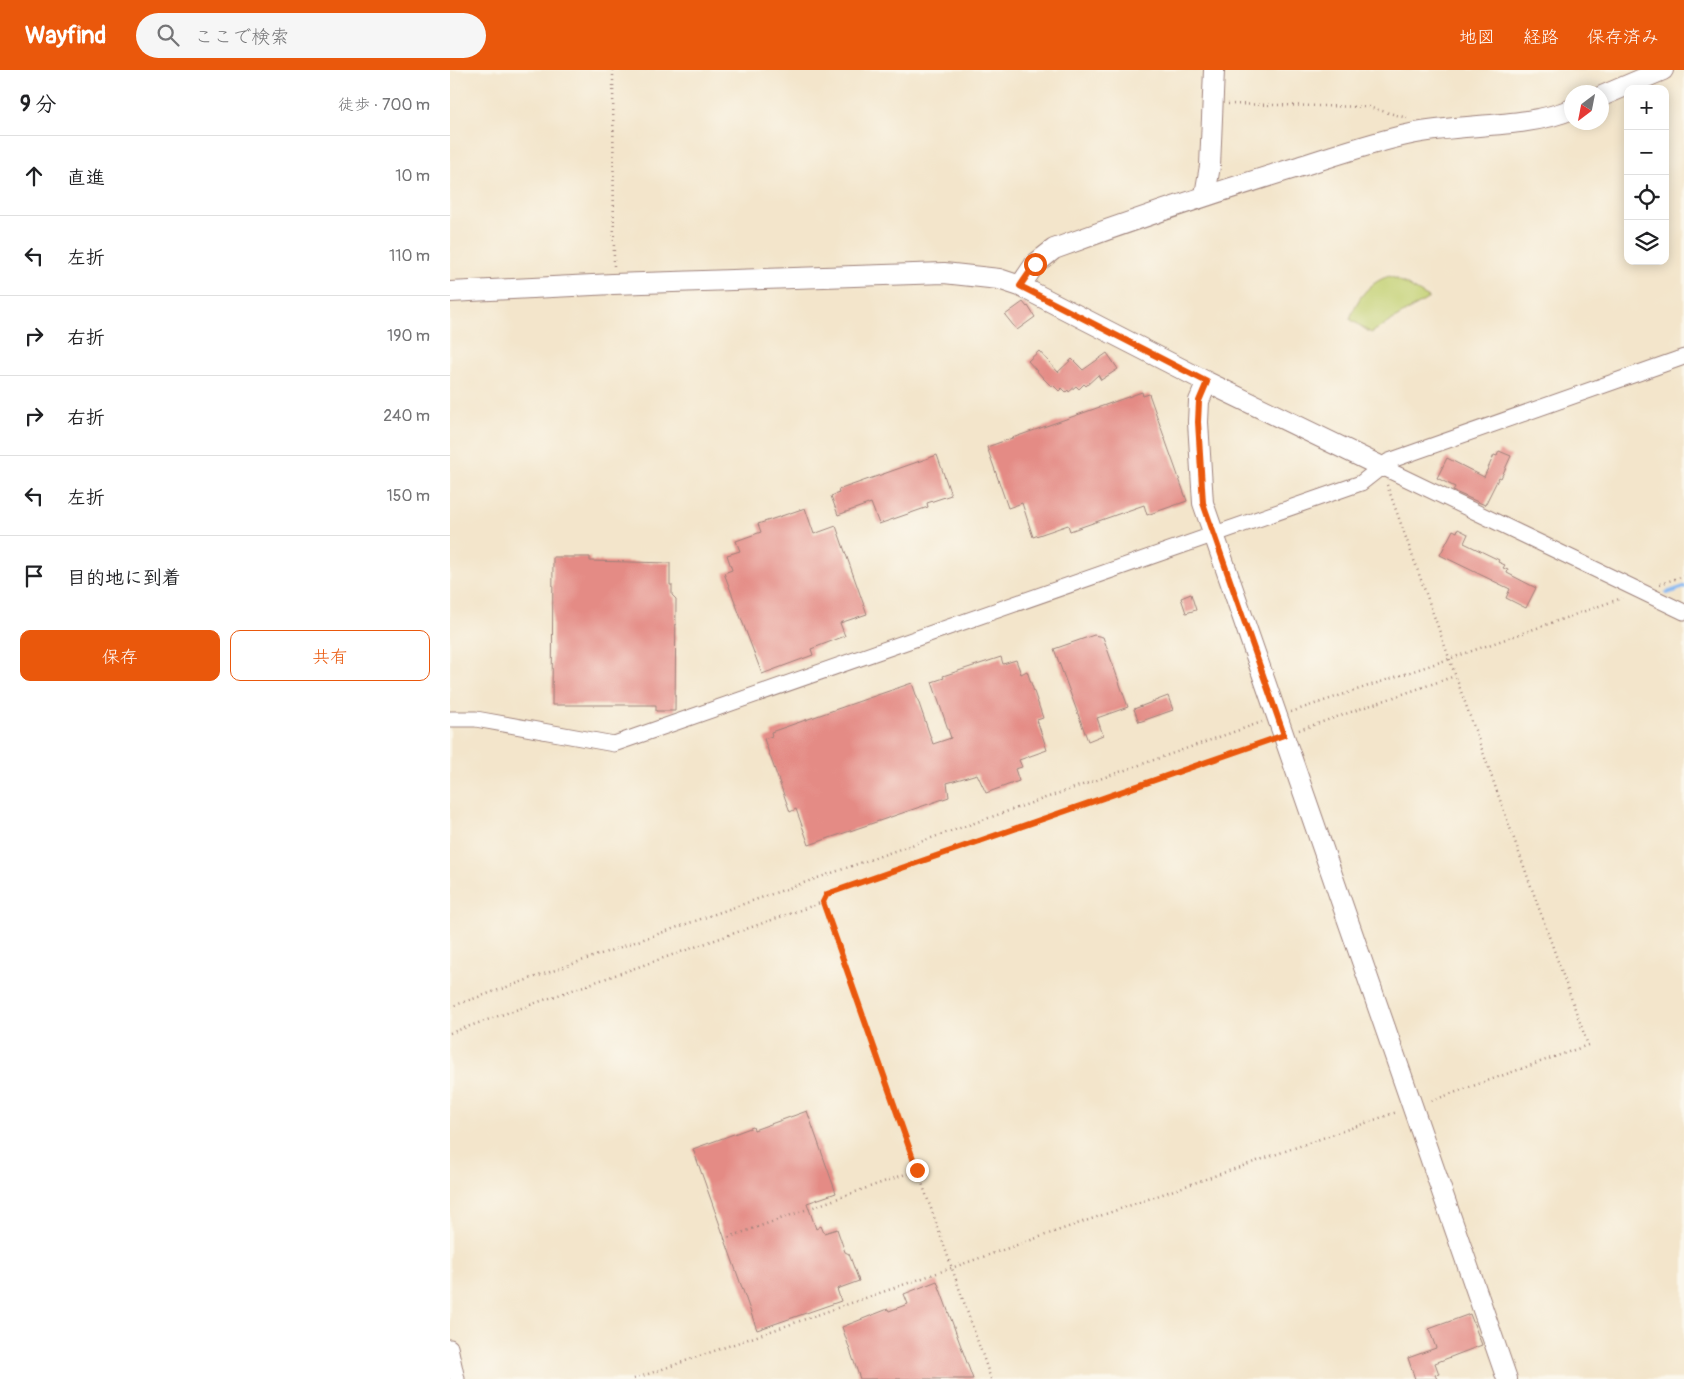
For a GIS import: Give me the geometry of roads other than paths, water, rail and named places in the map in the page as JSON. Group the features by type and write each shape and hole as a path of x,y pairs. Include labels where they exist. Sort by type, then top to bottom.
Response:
{"street":[{"path":"1205,195 1210,166 1214,70"},
{"path":"1609,93 1663,70"},
{"path":"1020,286 1035,264 1054,249 1205,195 1411,134 1462,126 1519,122 1564,112"},
{"path":"450,292 614,284 944,273 999,279 1020,286 1207,382 1684,612"},
{"path":"450,719 476,719 614,744 1360,483 1388,461 1684,357"},
{"path":"1207,382 1199,401 1198,422 1203,503 1507,1379"},
{"path":"450,1347 457,1379"}],"waterway":[{"path":"1667,593 1684,587"}]}
